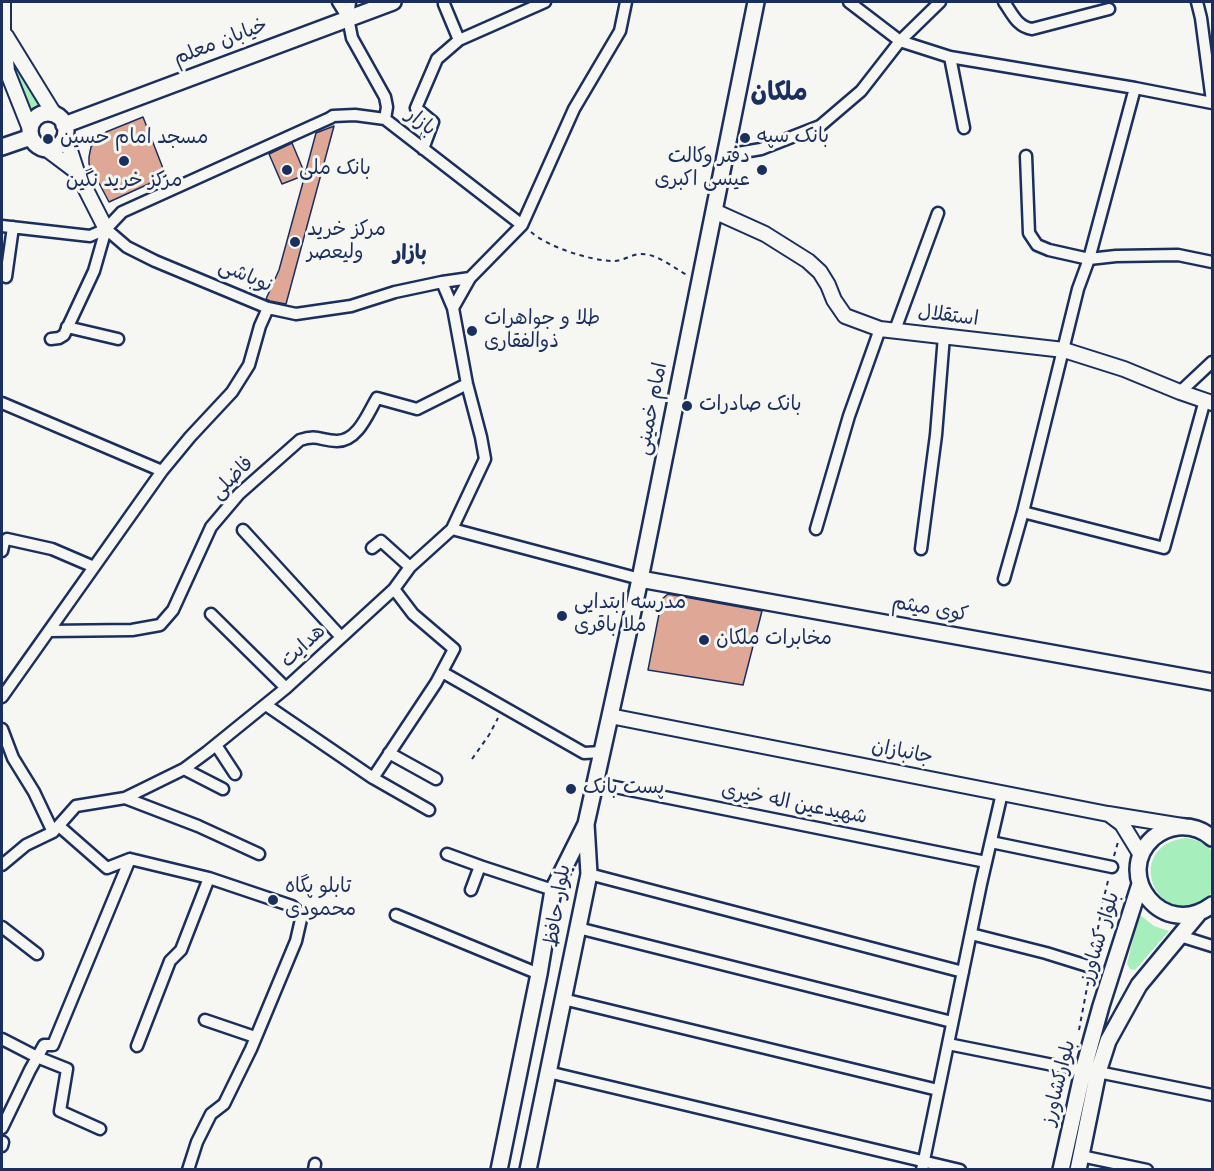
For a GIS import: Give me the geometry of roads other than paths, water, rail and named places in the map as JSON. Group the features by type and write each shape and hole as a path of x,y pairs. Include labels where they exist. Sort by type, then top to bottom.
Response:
{"main road":[{"name":"خیابان معلم","path":"61,125 393,2"},
{"name":"امام خمینی","path":"586,824 640,579 756,2"},
{"path":"47,113 61,125 59,145 52,148 38,145 31,133 32,122 47,113"},
{"path":"2,147 31,133"},
{"name":"کوی میثم","path":"640,579 1212,682"},
{"name":"بلوار حافظ","path":"531,1169 548,1072 590,874 586,824"},
{"name":"بلوار حافظ","path":"499,1170 539,974 553,890 586,824"},
{"path":"1141,855 1159,833 1172,828 1212,826"},
{"path":"1190,827 1207,833 1212,838"},
{"name":"بلوار کشاورز","path":"1101,1006 1140,884 1138,869 1141,855"},
{"path":"1140,884 1146,897 1156,907 1169,914 1183,916 1198,914"},
{"name":"بلوارکشاورز","path":"1061,1170 1091,1072 1107,1041 1139,985 1198,914 1212,905"},
{"name":"بلوارکشاورز","path":"1079,1163 1101,1006"}],"street":[{"path":"3,2 7,71 31,133"},
{"path":"339,2 348,18"},
{"path":"350,2 348,18 351,38 385,97 387,107 385,119"},
{"path":"423,149 433,122 416,108 437,59 459,40 545,2"},
{"path":"453,308 470,278 522,225 574,109 620,31 626,2"},
{"path":"849,2 900,41 950,57 1212,102 1197,2"},
{"path":"726,155 761,149 820,126 861,91 900,41 940,2"},
{"path":"1004,2 1019,24 1025,28 1109,9"},
{"path":"444,4 459,40"},
{"name":"نوباشی","path":"3,31 61,125 77,172 106,229 127,247 268,308 296,314 351,306 395,292 470,278"},
{"path":"950,57 964,128"},
{"path":"1005,579 1078,289 1089,259 1135,87"},
{"name":"بازار","path":"106,229 122,212 333,116 355,115 385,119 522,225"},
{"path":"45,148 77,172"},
{"path":"1026,156 1029,233 1038,245 1049,250 1089,259 1178,255 1212,262"},
{"name":"استقلال","path":"714,211 765,234 808,261 820,272 845,316 880,329 1064,350 1124,369 1209,402"},
{"path":"896,330 938,213"},
{"path":"6,278 7,227 90,236 106,229"},
{"path":"51,339 64,335 94,271 106,229"},
{"path":"442,282 453,308 467,384 485,459 452,530 640,579"},
{"path":"2,697 162,471 232,392 249,364 268,308"},
{"path":"67,327 118,339"},
{"path":"816,530 849,416 880,329"},
{"path":"921,549 936,435 944,336"},
{"path":"1180,392 1212,362"},
{"name":"فاضلی","path":"49,631 132,630 160,625 173,610 211,526 239,494 300,440 312,436 338,441 350,437 358,429 376,398 417,409 467,384"},
{"path":"1023,512 1164,548 1209,402"},
{"path":"2,403 162,471"},
{"path":"243,530 341,637"},
{"name":"هدایت","path":"2,865 26,845 56,829 76,807 125,798 184,769 286,688 394,589 410,567 452,530"},
{"path":"2,551 4,542 7,540 52,549 94,567"},
{"path":"372,548 381,540 410,567"},
{"path":"373,778 442,672 454,649 413,614 394,589"},
{"path":"212,614 286,688"},
{"path":"442,672 584,753 602,752"},
{"path":"266,705 373,778 429,810"},
{"name":"جانبازان","path":"610,716 1108,814 1190,827"},
{"path":"2,729 13,758 56,829 107,867 130,859 209,878 292,906 302,915 298,933 255,1037 224,1104 211,1114 197,1142 188,1170"},
{"path":"216,745 236,774"},
{"path":"388,753 436,779"},
{"path":"184,769 223,789"},
{"name":"شهیدعین اله خیری","path":"595,783 986,862"},
{"path":"923,1166 1002,793"},
{"path":"125,798 198,826 259,854"},
{"path":"1108,814 1122,824 1141,855"},
{"path":"991,842 1112,867"},
{"path":"447,854 553,890"},
{"path":"2,1128 44,1045 53,1045 130,859"},
{"path":"471,890 480,866"},
{"path":"590,874 963,972"},
{"path":"137,1046 170,961 181,950 209,878"},
{"path":"396,915 539,974"},
{"path":"2,927 37,954"},
{"path":"578,928 952,1022"},
{"path":"971,934 1091,967"},
{"path":"1180,936 1212,946"},
{"path":"563,999 938,1090"},
{"path":"205,1020 255,1037"},
{"path":"2,1038 37,1057 67,1069 60,1111 100,1129"},
{"path":"948,1044 1212,1095"},
{"path":"548,1072 923,1166 960,1170"},
{"path":"1079,1163 1147,1170"}],"place":[{"name":"بانک سپه","path":"745,138"},
{"name":"مسجد امام حسین","path":"48,139"},
{"name":"مرکز خرید نگین","path":"124,161"},
{"name":"بانک ملی","path":"287,170"},
{"name":"دفتر وکالت عیسی اکبری","path":"762,170"},
{"name":"مرکز خرید ولیعصر","path":"295,242"},
{"name":"طلا و جواهرات ذوالفقاری","path":"472,331"},
{"name":"بانک صادرات","path":"687,406"},
{"name":"مدرسه ابتدایی ملا باقری","path":"562,616"},
{"name":"مخابرات ملکان","path":"704,640"},
{"name":"پست بانک","path":"571,789"},
{"name":"تابلو پگاه محمودی","path":"273,900"}],"district":[{"name":"ملکان","path":"779,95"},
{"name":"بازار","path":"410,255"}]}
